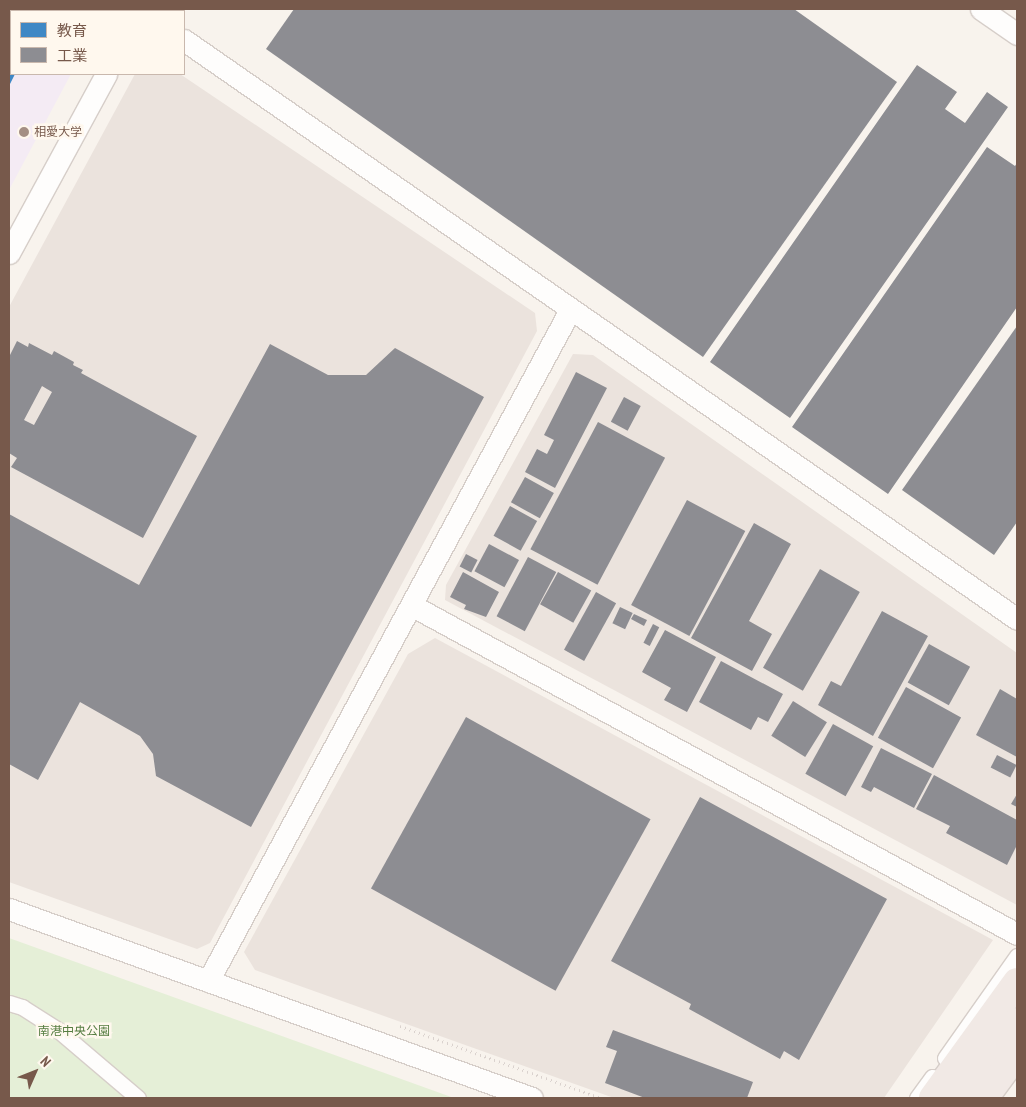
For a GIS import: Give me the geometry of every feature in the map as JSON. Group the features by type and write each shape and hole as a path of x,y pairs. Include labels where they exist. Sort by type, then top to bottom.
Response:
{"highway":[{"path":"933,1098 1017,982"},
{"path":"952,1098 1001,1044 1017,1022"},
{"path":"984,1098 1017,1053"},
{"path":"992,1098 1017,1065"}],"street":[{"path":"981,9 1017,34"},
{"path":"185,41 1017,619"},
{"path":"9,253 105,75"},
{"path":"208,981 570,310"},
{"path":"411,605 1017,934"},
{"path":"9,909 532,1098"},
{"path":"917,1098 1017,956"},
{"path":"9,1003 22,1007 58,1030 138,1098"}],"path":[{"path":"400,1026 601,1098"}],"shaded area":[{"name":"相愛大学","path":"9,9 105,9 10,10 10,75 70,75 9,190"},
{"path":"134,75 181,75 535,313 537,331 210,943 197,949 9,882 9,307"},
{"path":"573,354 593,355 1017,653 1017,905 445,600 446,585"},
{"path":"435,638 993,940 884,1098 614,1098 255,970 244,952 408,654"}],"green space":[{"name":"南港中央公園","path":"9,938 454,1098 9,1098"}],"building: 教育":[{"path":"9,9 36,9 10,10 9,29"},
{"path":"9,35 10,75 14,75 9,86"}],"building: 工業":[{"path":"294,9 794,9 897,82 703,357 266,49"},
{"path":"917,65 957,92 945,109 965,123 987,92 1008,107 790,418 710,362"},
{"path":"987,147 1015,166 1017,163 1017,307 888,494 792,427"},
{"path":"1017,326 1017,522 994,555 902,490"},
{"path":"17,341 28,347 29,343 52,355 54,351 74,362 73,365 83,370 81,373 197,436 143,538 11,467 17,458 9,453 9,357","holes":["42,386 52,392 34,425 24,420"]},
{"path":"270,344 328,375 366,375 395,348 484,397 251,827 156,776 153,754 140,736 80,702 38,780 9,764 9,514 139,585"},
{"path":"576,372 607,388 555,488 525,472 537,449 547,454 554,440 544,435"},
{"path":"624,397 641,406 628,431 611,422"},
{"path":"598,422 665,458 598,585 530,549"},
{"path":"525,477 554,493 540,518 511,502"},
{"path":"687,500 745,531 689,636 631,605"},
{"path":"510,506 537,521 521,551 494,536"},
{"path":"754,523 791,544 749,621 772,634 752,671 691,638"},
{"path":"489,544 519,560 504,587 474,571"},
{"path":"466,554 478,560 471,572 460,566"},
{"path":"528,557 556,572 525,631 497,616"},
{"path":"820,569 860,592 803,691 763,668"},
{"path":"463,572 499,592 486,617 464,609 466,605 450,597"},
{"path":"558,572 591,590 573,623 540,604"},
{"path":"596,592 616,603 584,661 564,650"},
{"path":"620,607 633,613 625,629 612,623"},
{"path":"882,611 928,636 873,736 818,705 831,681 841,686"},
{"path":"634,614 647,620 644,626 631,619"},
{"path":"653,624 659,627 650,646 643,643"},
{"path":"665,630 716,657 687,712 664,700 671,688 642,672"},
{"path":"929,644 970,667 949,705 908,682"},
{"path":"721,661 783,694 768,722 758,717 751,730 699,702"},
{"path":"906,687 961,718 933,768 878,738"},
{"path":"1000,689 1017,699 1017,757 976,735"},
{"path":"793,701 827,722 805,757 771,736"},
{"path":"466,717 651,819 556,991 371,888"},
{"path":"833,724 873,746 846,796 805,774"},
{"path":"881,748 932,774 914,808 874,787 871,792 861,787"},
{"path":"997,755 1017,765 1010,777 991,767"},
{"path":"934,775 1017,820 1017,845 1007,865 946,833 950,826 916,809"},
{"path":"1017,794 1017,807 1011,804"},
{"path":"700,797 887,899 799,1060 784,1051 780,1059 689,1009 691,1004 611,961"},
{"path":"613,1030 753,1082 747,1098 645,1098 605,1083 617,1051 606,1047"}],"place":[{"name":"相愛大学","path":"24,132"}]}
